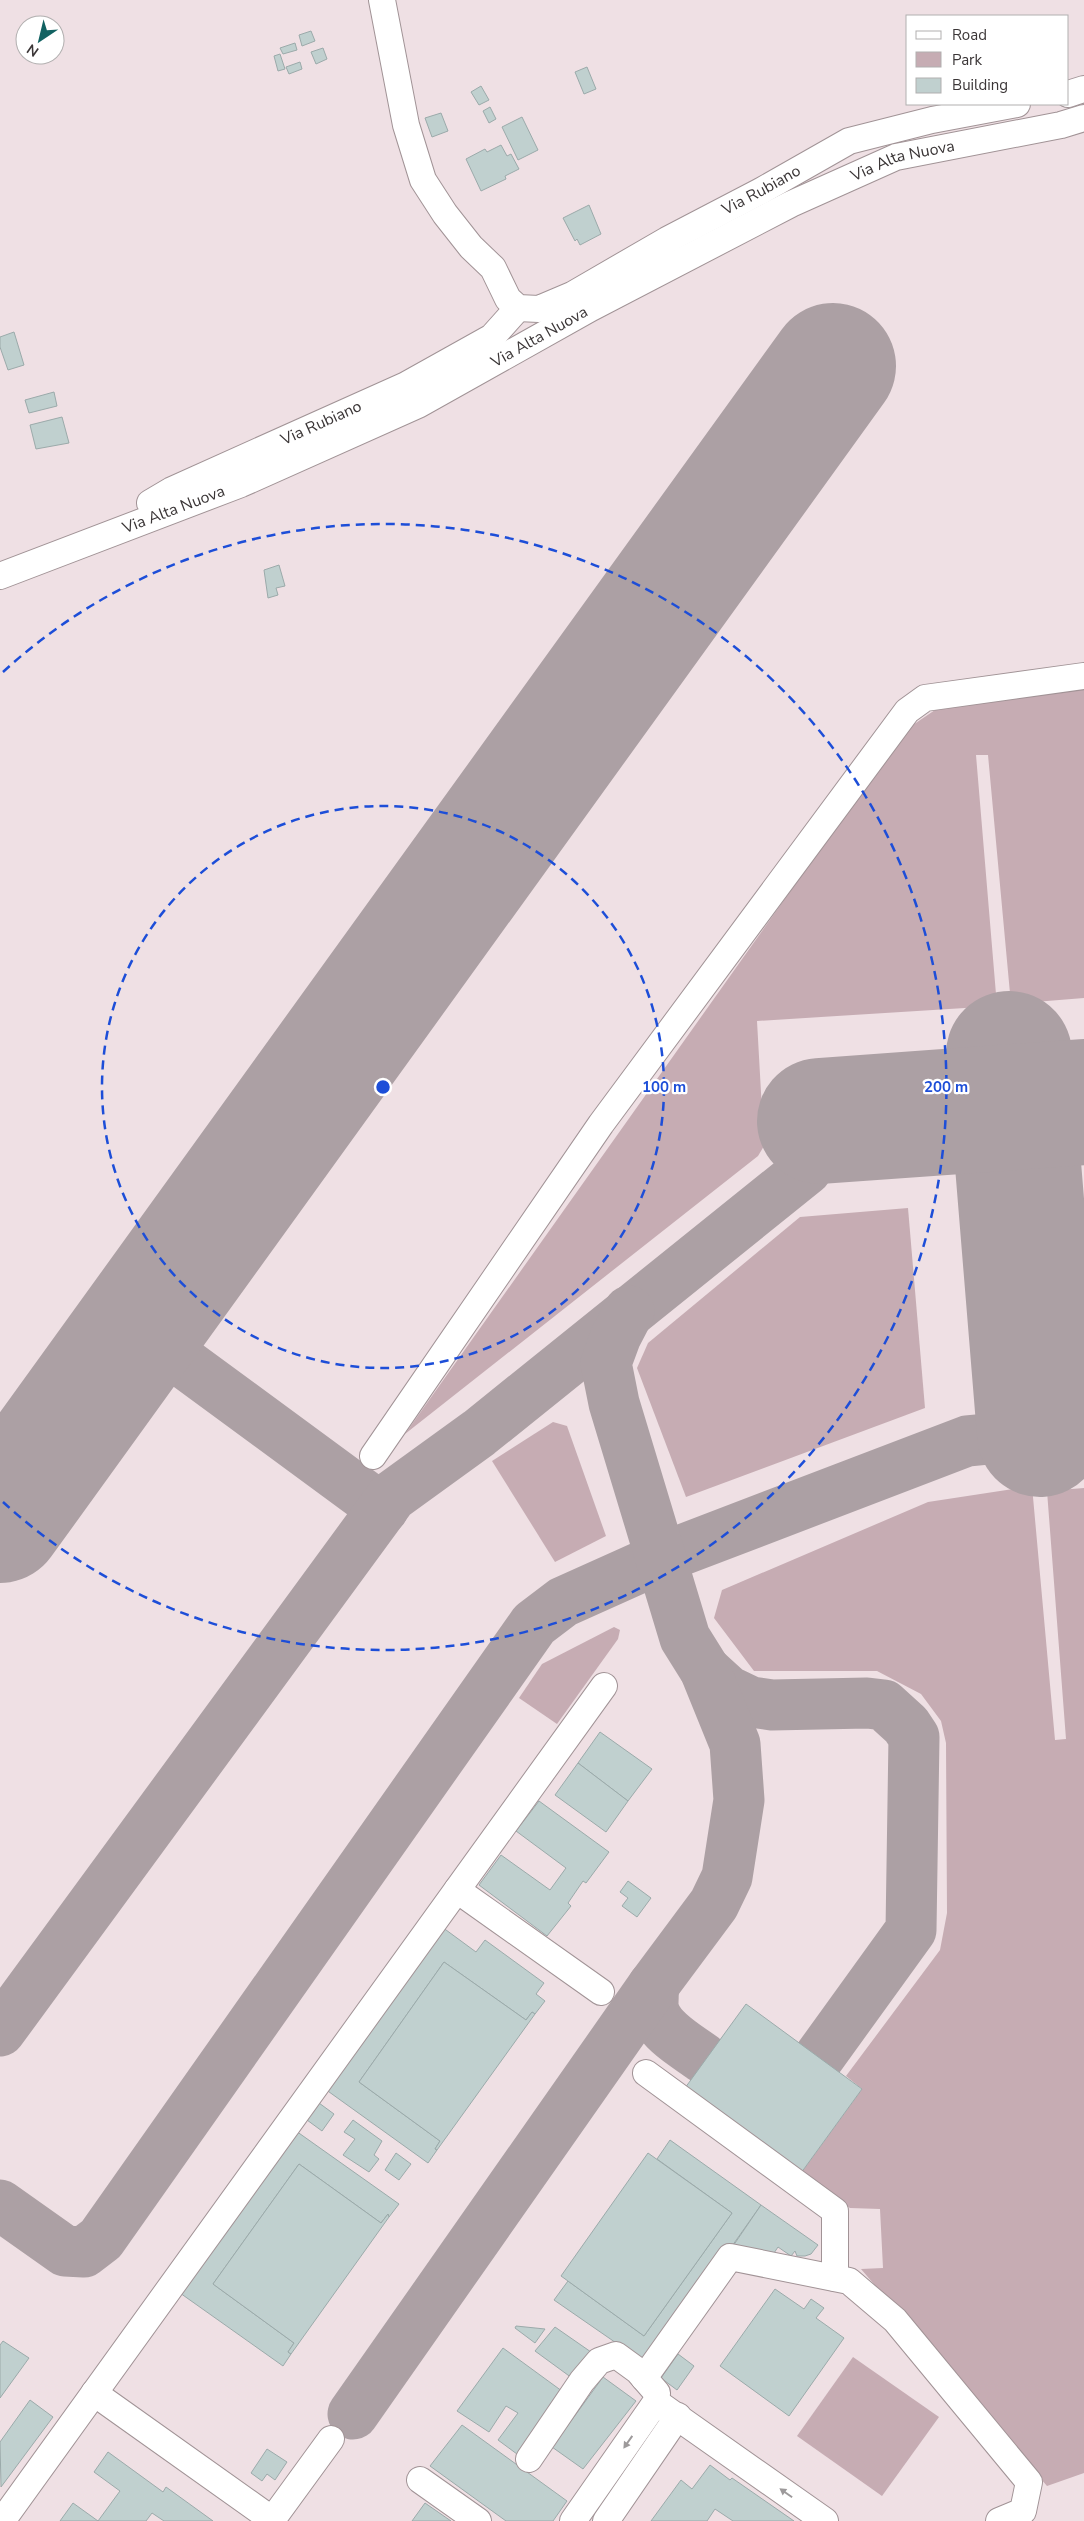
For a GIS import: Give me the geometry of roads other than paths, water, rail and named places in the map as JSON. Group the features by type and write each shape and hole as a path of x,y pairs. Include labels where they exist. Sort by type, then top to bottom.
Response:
{"street":[{"path":"382,0 404,117 423,180 445,214 471,247 493,268 508,299 518,308"},
{"path":"1069,94 1084,90"},
{"name":"Via Rubiano","path":"118,529 134,512 172,490 406,385 492,337 518,308 539,309 572,295 667,240 761,191 848,141 932,120 1012,105"},
{"name":"Via Alta Nuova","path":"0,576 118,529 241,484 418,405 591,308 782,208 896,157 1061,125 1084,118"},
{"path":"372,1456 602,1124 907,711 925,698 1084,676"},
{"path":"2,2521 604,1686"},
{"path":"457,1890 600,1992"},
{"path":"646,2073 835,2211 835,2278"},
{"path":"644,2378 730,2256 849,2281 895,2320 1029,2482 1023,2511 999,2521"},
{"path":"529,2459 582,2381 599,2360 616,2355 644,2378 657,2393 656,2402 574,2521"},
{"path":"94,2393 273,2520 331,2439"},
{"path":"656,2402 826,2521"},
{"path":"606,2521 678,2416"},
{"path":"420,2480 478,2521"}]}
